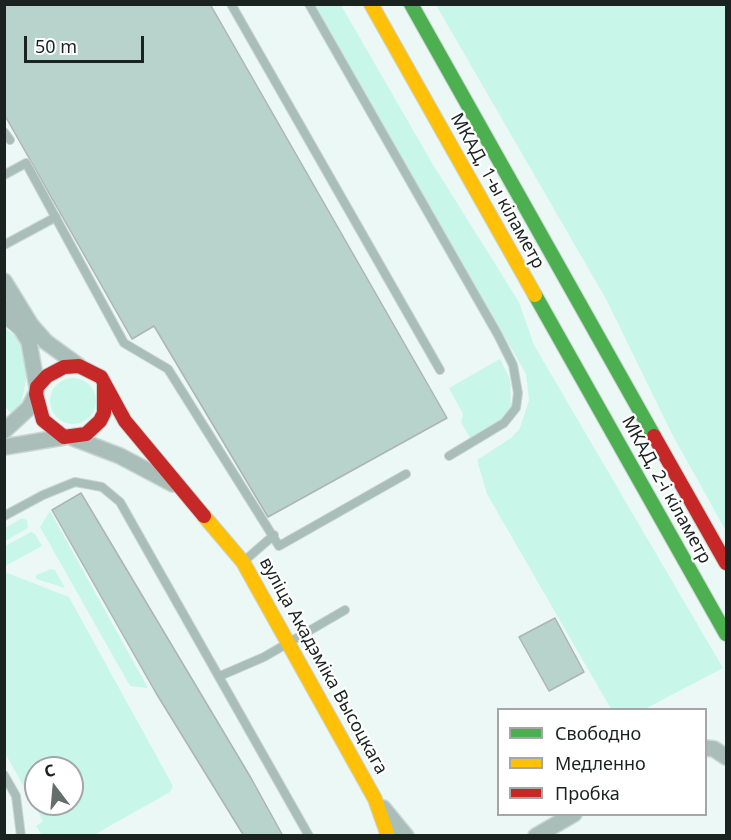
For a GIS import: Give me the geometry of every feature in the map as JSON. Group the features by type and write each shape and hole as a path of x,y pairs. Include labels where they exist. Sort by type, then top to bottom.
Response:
{"main road":[{"name":"МКАД, 1-ы кіламетр","path":"371,4 592,395"},
{"name":"МКАД, 1-ы кіламетр","path":"411,4 622,379"},
{"path":"419,4 421,21"},
{"path":"37,391 55,371 79,366"},
{"name":"вуліца Акадэміка Высоцкага","path":"79,366 101,376 124,421 243,562 375,799 388,836"},
{"name":"МКАД, 2-і кіламетр","path":"622,379 726,563"},
{"path":"68,437 86,434 100,422 106,404 104,385"},
{"name":"вуліца Акадэміка Высоцкага","path":"37,391 43,420 68,437"},
{"name":"МКАД, 2-і кіламетр","path":"592,395 726,634"}],"street":[{"path":"4,281 32,325 46,342 79,366"},
{"path":"4,300 28,342 37,391 29,408 4,431"},
{"path":"4,447 68,437"},
{"name":"вуліца Акадэміка Высоцкага","path":"68,437 147,469 178,487 188,498"},
{"path":"707,748 714,749 726,757"},
{"path":"375,799 406,836"},
{"path":"536,835 570,816"}],"lane":[{"path":"231,4 440,370"},
{"path":"309,4 498,335 517,380 519,393 516,408 504,423 449,456"},
{"path":"4,132 10,140"},
{"path":"4,175 26,163 124,343 168,369 279,546 406,474"},
{"path":"4,245 56,217"},
{"path":"4,319 28,342"},
{"path":"4,516 75,482 91,483 111,493 120,502 309,836"},
{"path":"243,562 273,535"},
{"path":"220,676 289,642 345,610"},
{"path":"4,776 16,796 21,836"}],"green space":[{"path":"314,5 341,5 432,163 519,302 534,345 723,668 647,708 610,708 487,494 477,460 511,438 520,428 529,400 526,374"},
{"path":"436,5 726,5 726,531 672,434 606,299"},
{"path":"5,328 14,335 21,346 26,362 27,375 21,405 12,415 5,406"},
{"path":"500,359 510,379 511,407 506,419 474,445 461,422 463,414 449,388"},
{"path":"73,378 89,385 96,401 89,417 73,424 57,417 50,401 57,385"},
{"path":"50,511 148,688 130,686 40,527"},
{"path":"22,518 27,520 28,528 5,541 5,528"},
{"path":"31,532 35,534 42,546 5,566 5,546"},
{"path":"51,569 55,570 65,588 36,579 36,575"},
{"path":"5,572 69,597 173,786 170,792 94,835 42,835 36,826 43,821 40,816 84,816 84,756 24,756 24,787 5,753"}],"building":[{"path":"4,4 210,4 447,418 268,517 154,326 132,339 4,114"},
{"path":"81,493 251,778 283,836 244,836 156,693 52,510"},
{"path":"555,618 584,672 549,691 519,637"}],"traffic: fast":[{"path":"411,4 654,436"},
{"path":"535,295 726,634"}],"traffic: slow":[{"path":"371,4 535,295"},
{"path":"204,516 243,562 375,799 388,836"}],"traffic: jam":[{"path":"104,385 104,413 100,421 86,434 64,437 43,420 36,394 37,387 47,376 64,367 79,366 101,377 125,421 204,516"},
{"path":"654,436 726,563"}]}
